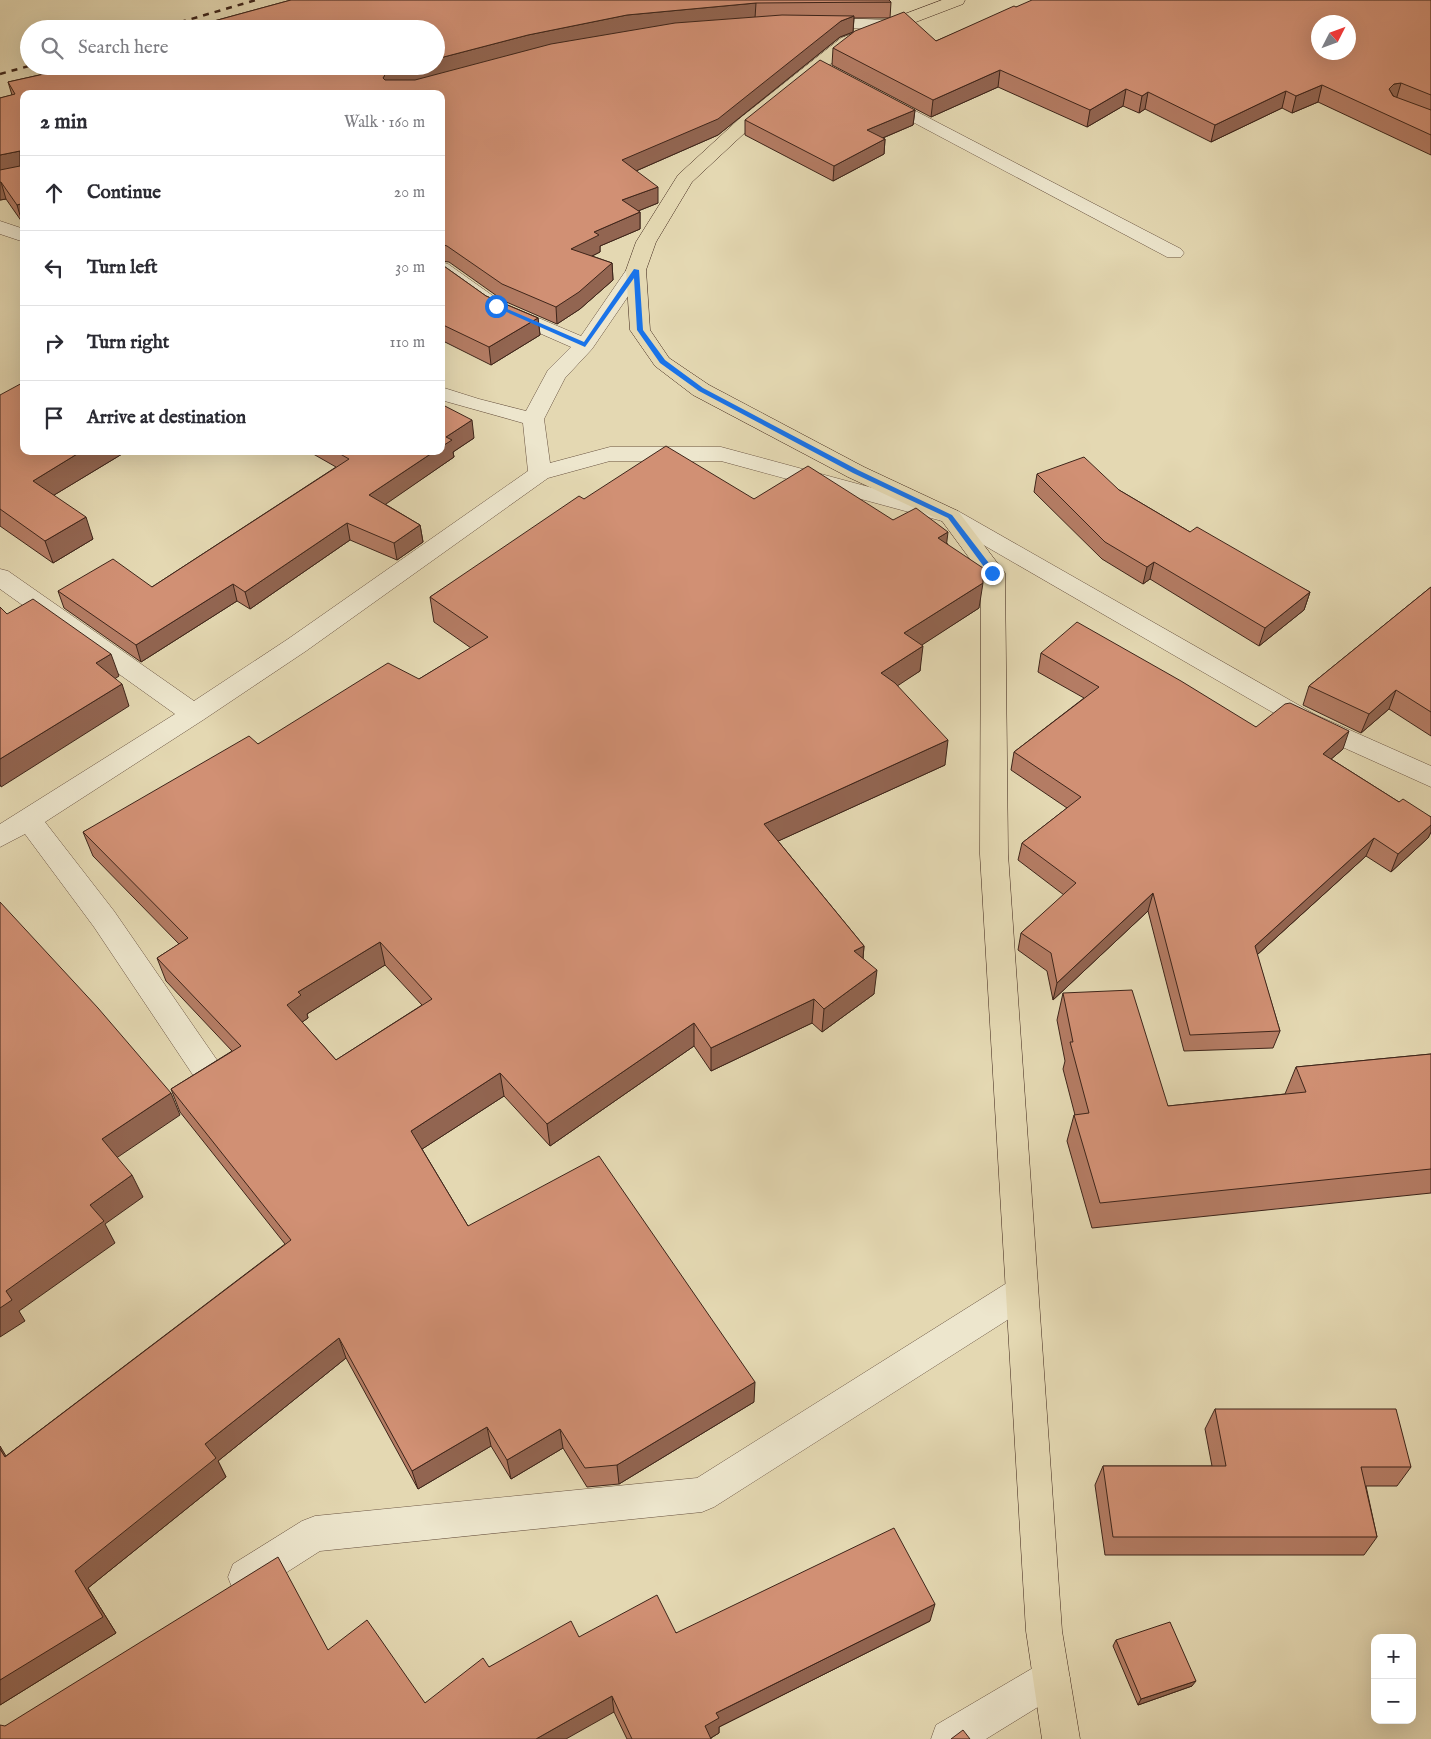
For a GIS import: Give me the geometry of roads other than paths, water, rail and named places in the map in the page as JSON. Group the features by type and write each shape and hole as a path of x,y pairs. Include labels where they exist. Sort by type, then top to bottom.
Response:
{"main road":[{"path":"957,0 887,25 847,42 745,123 685,179 646,242 636,270 640,330 662,362 701,390 856,472 950,516 992,573 994,854 1044,1631 1061,1739"}],"street":[{"path":"796,23 887,25"},
{"path":"818,65 835,74"},
{"path":"861,88 1174,254"},
{"path":"0,227 20,234"},
{"path":"540,473 534,419 556,376 585,345 636,270"},
{"path":"445,271 496,306 585,345"},
{"path":"445,394 472,404 534,419"},
{"path":"0,837 194,714 296,645 540,473 610,454 721,454 950,516 1307,721 1431,777"},
{"path":"0,577 194,714"},
{"path":"28,819 104,919 208,1072"},
{"path":"216,1596 315,1534 702,1495 1022,1292"},
{"path":"950,1739 1051,1678"}],"railway":[{"path":"188,20 256,0"},
{"path":"0,74 20,68"}]}
